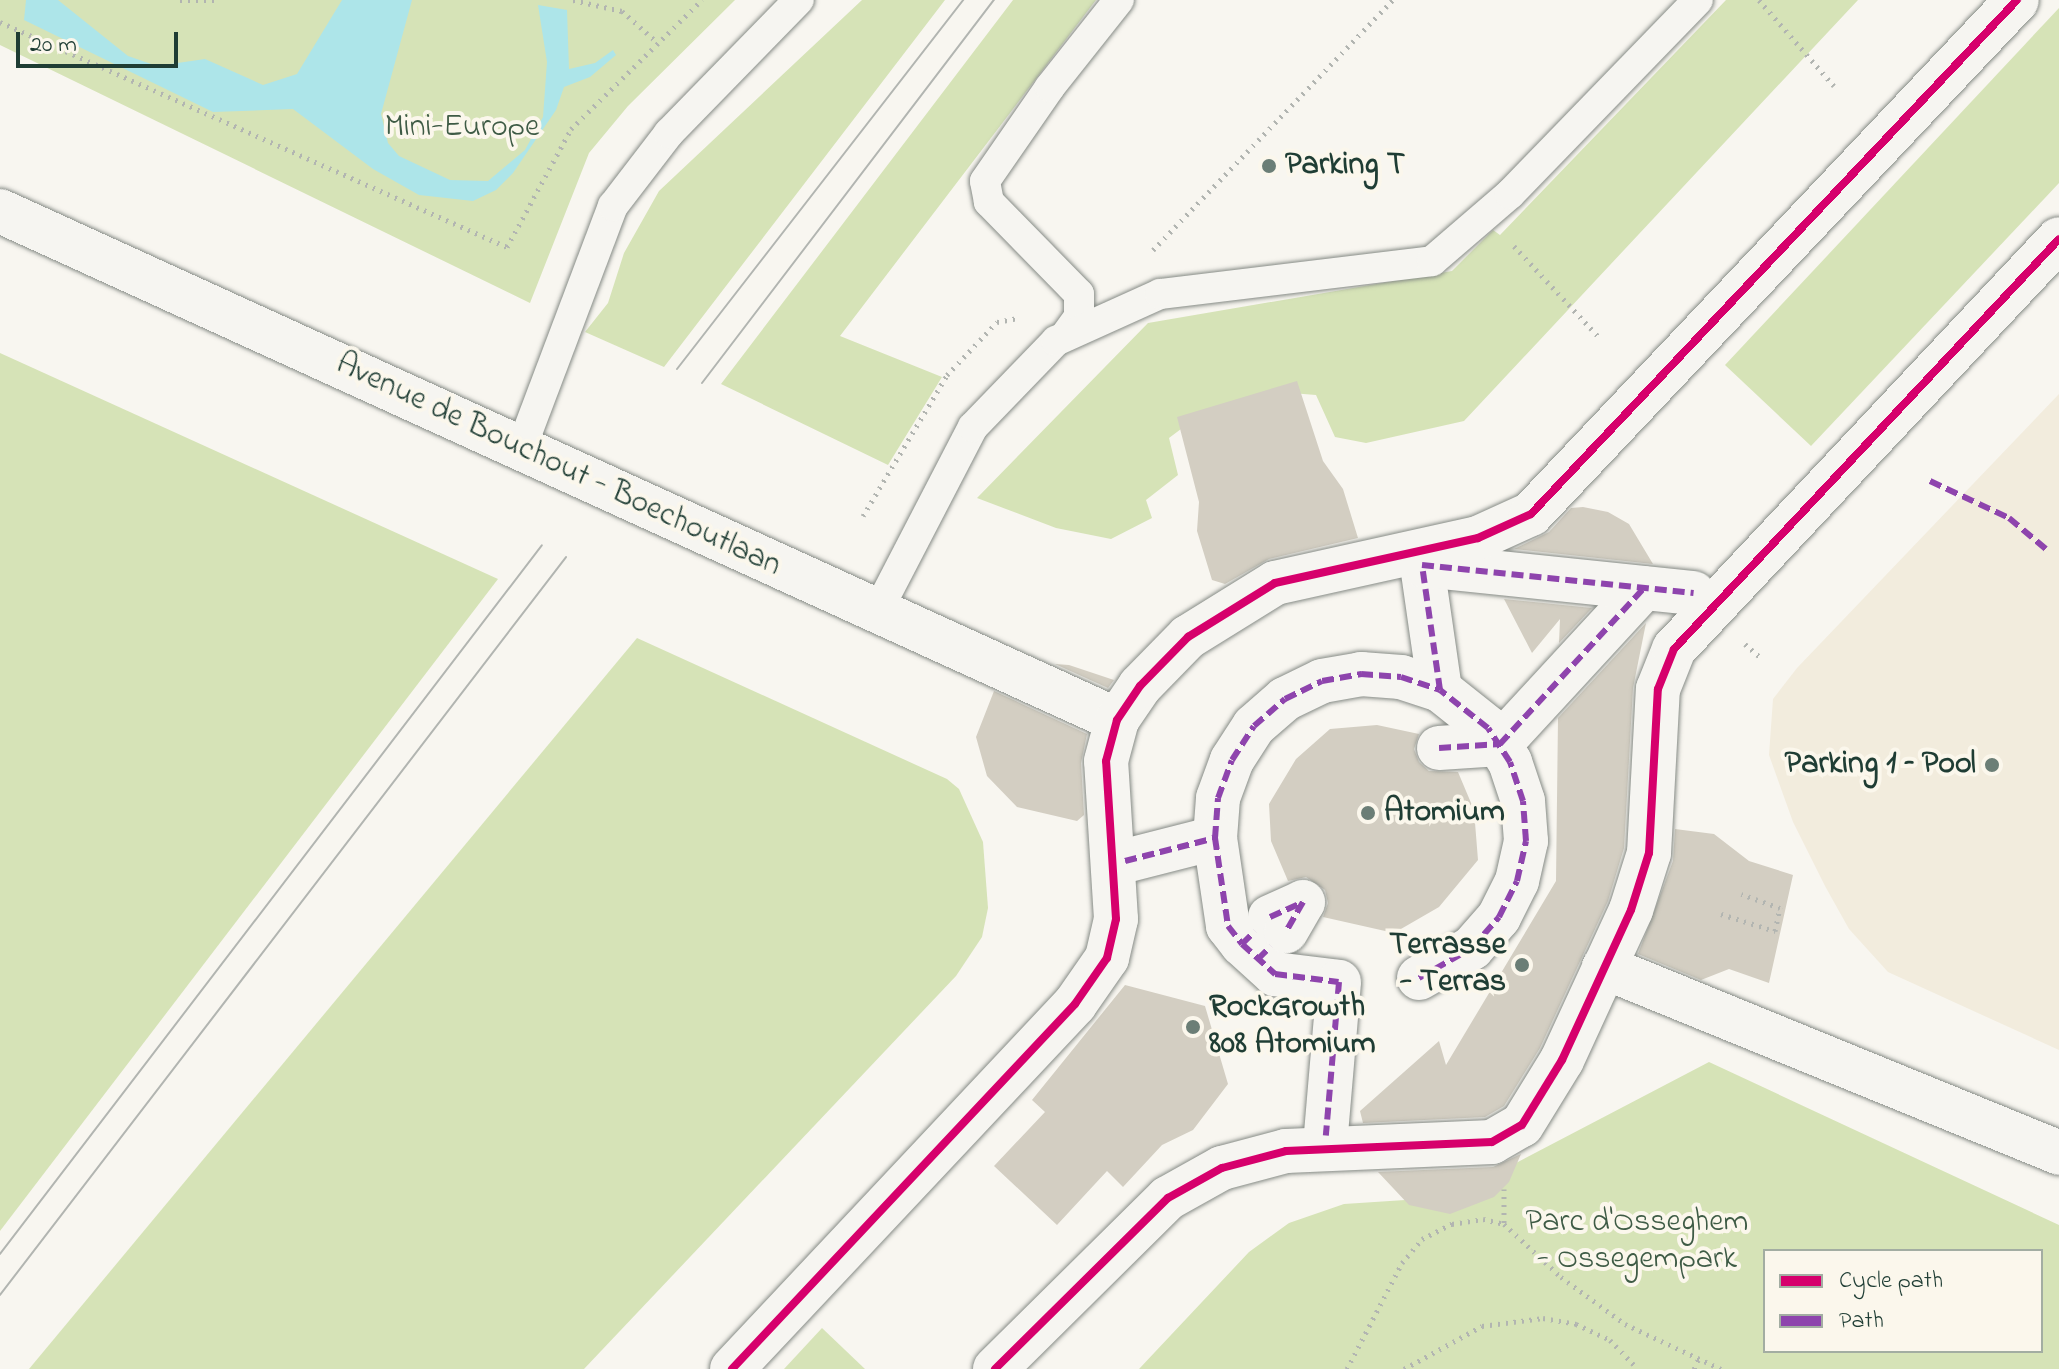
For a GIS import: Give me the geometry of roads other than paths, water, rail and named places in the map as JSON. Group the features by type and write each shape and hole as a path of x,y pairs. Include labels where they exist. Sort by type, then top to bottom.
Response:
{"street":[{"path":"732,1369 1075,1004 1107,958 1116,919 1105,798 1106,761 1117,720 1140,686 1188,637 1275,583 1478,538 1514,525 1548,500 2017,0"},
{"name":"Avenue de Bouchout - Boechoutlaan","path":"0,211 1117,720"},
{"path":"995,1369 1157,1208 1193,1183 1233,1165 1286,1151 1467,1145 1509,1137 1522,1125 1562,1060 1631,910 1649,853 1658,689 1674,649 1702,602 2059,239"},
{"path":"1440,690 1422,565 1644,588 1702,602"},
{"path":"1439,748 1500,744 1644,588"},
{"path":"1326,1135 1339,982 1275,974 1264,938 1228,926 1215,838 1218,798 1232,760 1254,726 1285,699 1322,681 1361,674 1401,677 1440,690 1474,714 1500,744 1523,801 1526,841 1517,881 1499,917 1472,948 1419,978"},
{"path":"1125,861 1215,838"},
{"path":"1604,967 2059,1153"}],"lane":[{"path":"521,449 613,206 669,133 799,0"},
{"path":"877,612 973,427 1065,336 1079,317 1081,302 1073,283 989,202 985,181 1050,87 1119,0"},
{"path":"1065,336 1160,294 1432,261 1486,216 1698,0"}],"water":[{"path":"26,0 58,0 128,56 157,66 205,59 263,85 297,74 342,0 412,0 381,114 388,143 399,156 450,180 488,181 525,150 543,117 547,62 538,5 567,10 569,69 595,63 613,50 616,55 590,77 564,87 556,110 513,173 496,190 473,201 419,195 373,169 293,109 213,112 24,20"}],"tram line":[{"path":"677,369 963,0"},
{"path":"702,383 994,0"},
{"path":"0,1254 542,545"},
{"path":"0,1295 566,557"}],"place":[{"name":"Parking T","path":"1269,166"},
{"name":"Parking 1 – Pool","path":"1992,765"},
{"name":"Atomium","path":"1368,813"},
{"name":"Terrasse - Terras","path":"1522,965"},
{"name":"RockGrowth 808 Atomium","path":"1193,1027"}],"park label":[{"name":"Mini-Europe","path":"462,128"},
{"name":"Parc d'Osseghem - Ossegempark","path":"1637,1242"}]}
